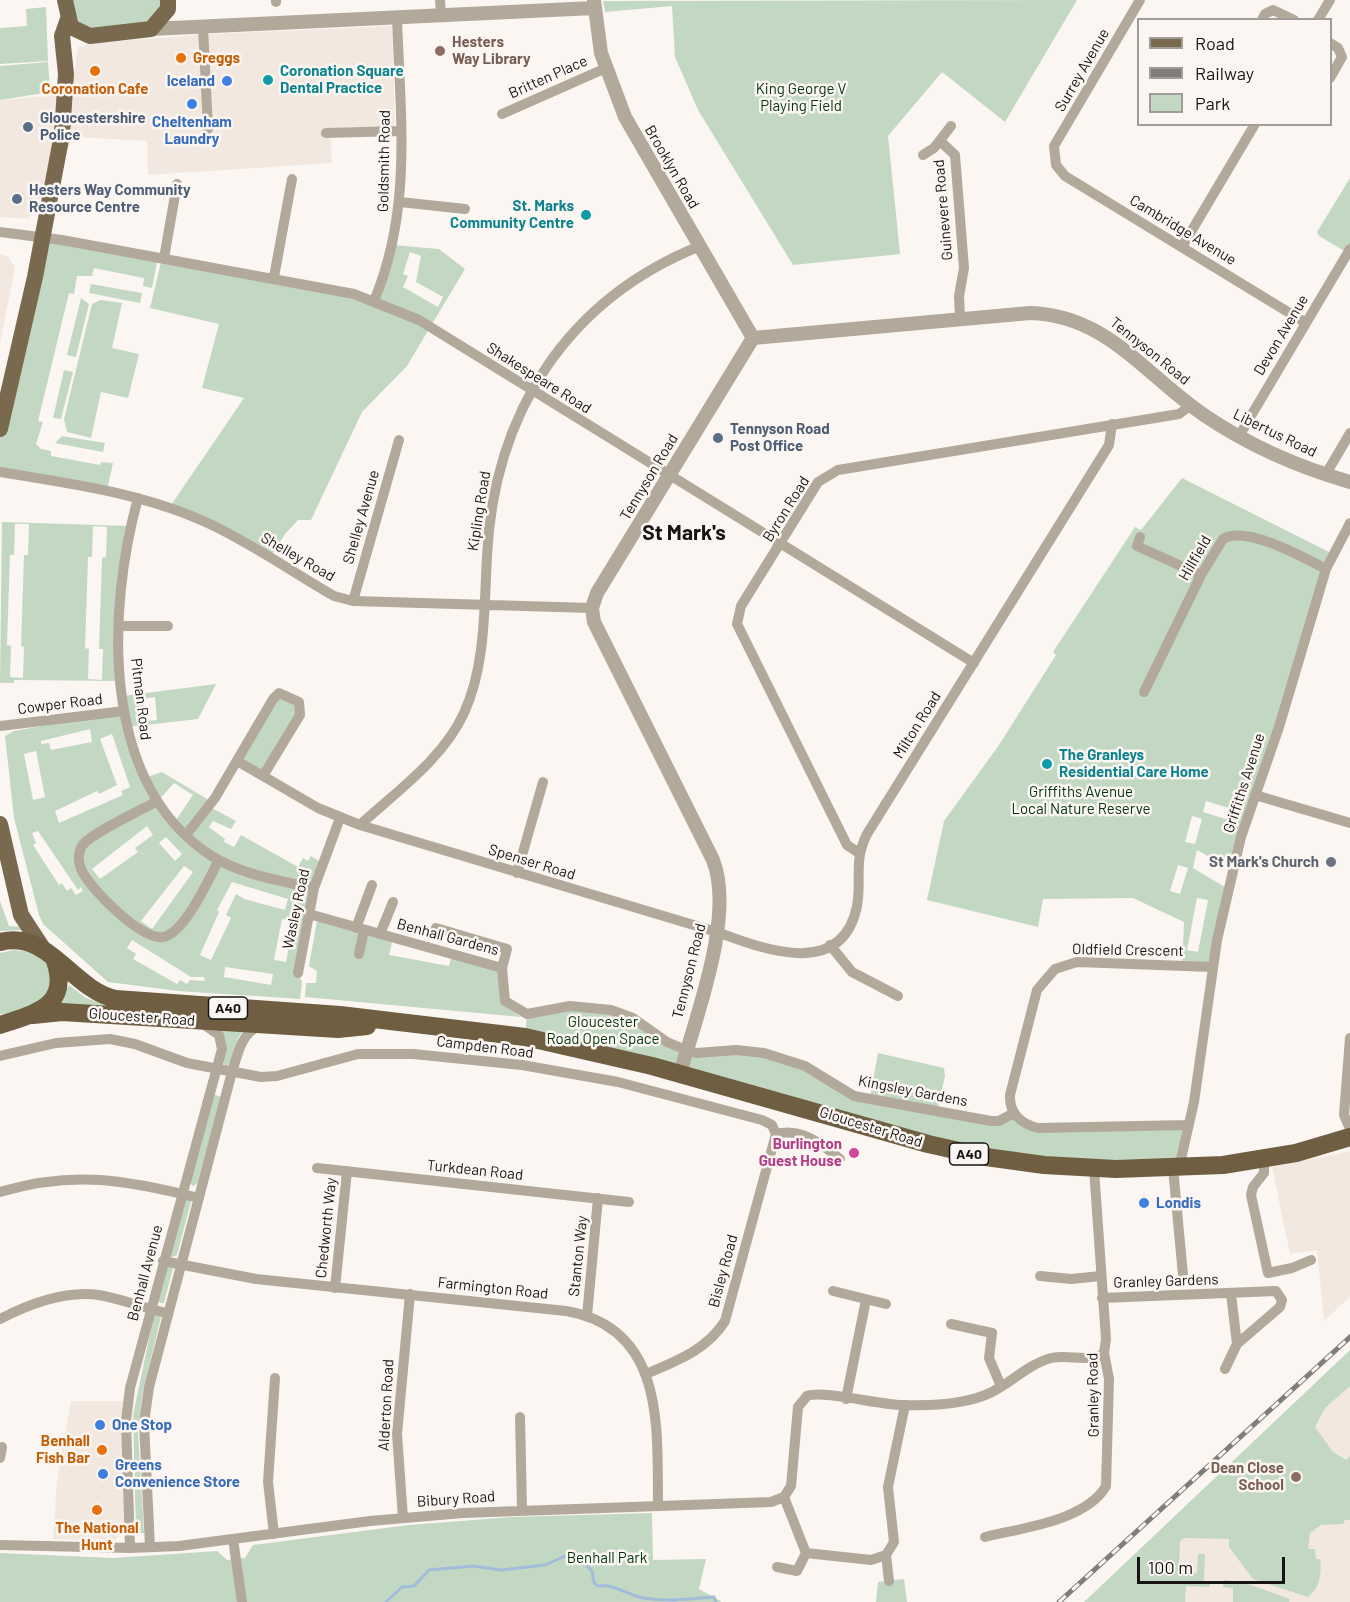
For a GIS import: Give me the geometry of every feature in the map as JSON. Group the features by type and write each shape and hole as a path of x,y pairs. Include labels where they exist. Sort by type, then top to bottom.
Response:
{"highway":[{"path":"0,942 14,940 29,942 48,952 58,968 58,988 45,1009 33,1015 1,1024"},
{"name":"Gloucester Road","path":"48,952 97,993 116,999 340,1015 396,1024 525,1037 680,1074 957,1151 1015,1162 1094,1169 1176,1168 1264,1160 1350,1137"},
{"name":"Gloucester Road","path":"33,1015 62,1012 338,1029 396,1024"}],"main road":[{"path":"65,0 71,27 79,33 90,36"},
{"path":"64,48 76,39 151,29 168,4"},
{"path":"0,429 62,134 66,82 62,36 68,19"},
{"path":"0,824 21,915 48,952"}],"street":[{"path":"440,0 441,15"},
{"name":"Surrey Avenue","path":"1053,156 1056,143 1140,0"},
{"path":"1319,18 1330,0"},
{"path":"168,4 173,17 197,27"},
{"path":"151,29 441,15 594,4"},
{"name":"Brooklyn Road","path":"594,4 597,37 606,68 632,132 753,338"},
{"path":"1264,18 1273,10 1290,18"},
{"name":"Goldsmith Road","path":"374,301 393,245 400,202 401,131 397,17"},
{"path":"197,27 208,129"},
{"path":"1332,44 1338,48 1342,57 1332,74"},
{"name":"Britten Place","path":"502,114 606,68"},
{"name":"Guinevere Road","path":"923,155 940,141 951,126"},
{"path":"1182,247 1254,126"},
{"path":"326,133 401,131"},
{"name":"Guinevere Road","path":"940,141 955,155 964,268 959,296 960,319"},
{"name":"Cambridge Avenue","path":"1053,156 1056,165 1065,176 1306,323"},
{"path":"274,277 292,179"},
{"path":"164,258 177,184"},
{"path":"400,202 465,209"},
{"name":"Shakespeare Road","path":"0,232 42,237 274,277 354,294 419,320 530,391 670,474 974,663"},
{"name":"Kipling Road","path":"360,825 432,759 458,725 474,684 485,606 489,530 494,497 511,435 530,391 561,346 599,306 647,272 700,246"},
{"name":"Devon Avenue","path":"1239,436 1350,249"},
{"name":"Tennyson Road","path":"680,1074 717,932 720,904 716,869 594,622 592,608 597,594 753,338 1030,313 1054,314 1078,321 1110,338 1191,405"},
{"name":"Byron Road","path":"859,853 847,845 737,628 737,615 741,606 782,544 818,482 832,472 1179,414 1191,405"},
{"name":"Libertus Road","path":"1191,405 1239,436 1279,456 1350,482"},
{"name":"Milton Road","path":"830,945 843,934 855,914 859,853 867,834 1109,444 1112,424"},
{"path":"1326,474 1350,433"},
{"name":"Shelley Avenue","path":"353,601 399,440"},
{"name":"Shelley Road","path":"0,472 102,489 138,498 212,525 334,596 353,601 592,608"},
{"name":"Pitman Road","path":"138,498 125,558 120,626 124,711 134,755 157,801 186,834 219,860 243,870 314,888"},
{"name":"Griffiths Avenue","path":"1183,1275 1176,1168 1194,1102 1212,967 1231,876 1255,795 1279,727 1326,569 1350,523"},
{"name":"Hillfield","path":"1144,692 1217,544 1227,536 1235,534 1282,548 1326,569"},
{"path":"1140,537 1137,546 1201,575"},
{"path":"120,626 168,626"},
{"path":"186,834 212,802 273,699 279,693 286,694 301,705 300,715 263,776"},
{"name":"Cowper Road","path":"0,726 124,711"},
{"name":"Spenser Road","path":"237,761 340,818 717,932"},
{"path":"517,873 543,782"},
{"path":"1255,795 1350,823"},
{"path":"157,801 91,838 80,853 82,871 122,915 149,936 170,935 182,924 219,860"},
{"name":"Wasley Road","path":"298,973 314,888 340,818"},
{"path":"359,954 360,929 372,885"},
{"path":"380,934 393,902"},
{"name":"Benhall Gardens","path":"309,914 502,968 505,1001 526,1014"},
{"path":"436,928 507,949 502,968"},
{"path":"717,932 767,949 791,954 807,954 830,945 852,972 898,996"},
{"name":"Oldfield Crescent","path":"1014,1113 1010,1095 1037,990 1055,969 1077,962 1212,967"},
{"name":"Kingsley Gardens","path":"526,1014 570,1006 611,1010 633,1018 667,1042 686,1050 697,1053 736,1050 781,1058 814,1071 854,1096 992,1121 999,1121 1014,1113"},
{"path":"525,1037 526,1014"},
{"name":"Benhall Avenue","path":"130,1548 127,1406 150,1309 222,1049 219,1035 198,1021"},
{"name":"Benhall Avenue","path":"150,1547 145,1485 144,1423 149,1387 231,1072 244,1038 252,1029 265,1025"},
{"path":"1350,1038 1344,1115 1350,1129"},
{"name":"Campden Road","path":"0,1056 56,1043 110,1039 135,1044 187,1063 254,1077 278,1076 339,1058 375,1053 522,1065 618,1082 762,1120 772,1125 776,1134"},
{"path":"1014,1113 1025,1124 1038,1128 1188,1125"},
{"path":"776,1134 793,1131 815,1141 840,1159"},
{"name":"Bisley Road","path":"646,1374 698,1350 715,1335 725,1321 776,1134"},
{"path":"1264,1160 1264,1173 1252,1187 1251,1195 1268,1273 1292,1268 1311,1260"},
{"name":"Turkdean Road","path":"317,1168 630,1202"},
{"name":"Granley Road","path":"985,1537 1070,1515 1104,1490 1108,1466 1109,1389 1104,1353 1107,1345 1094,1169"},
{"name":"Chedworth Way","path":"335,1288 347,1171"},
{"path":"0,1192 35,1182 86,1177 126,1181 199,1198"},
{"name":"Stanton Way","path":"587,1316 598,1198"},
{"name":"Farmington Road","path":"163,1261 256,1279 566,1311 587,1316 605,1325 622,1340 646,1374 656,1410 658,1505"},
{"path":"1040,1276 1071,1279 1101,1275"},
{"name":"Granley Gardens","path":"1102,1298 1231,1294 1273,1289 1279,1293 1282,1300 1278,1310 1237,1344 1225,1369"},
{"path":"833,1291 886,1304"},
{"path":"0,1320 44,1301 80,1294 99,1295 167,1313"},
{"name":"Alderton Road","path":"404,1518 398,1467 397,1427 410,1294"},
{"name":"Granley Gardens","path":"1231,1294 1237,1344"},
{"path":"846,1399 866,1300"},
{"path":"951,1324 992,1333 989,1358 1001,1386"},
{"path":"777,1567 797,1571 806,1553 784,1497 793,1481 800,1403 807,1396 816,1394 905,1405 969,1400 1001,1386 1050,1359 1066,1356 1094,1358 1104,1353"},
{"path":"274,1534 268,1482 275,1378"},
{"path":"889,1581 886,1555 894,1542 888,1487 905,1405"},
{"path":"520,1417 522,1509"},
{"name":"Bibury Road","path":"0,1545 150,1547 404,1518 522,1509 771,1502 784,1497"},
{"path":"233,1539 242,1602"},
{"path":"806,1553 871,1560 886,1555"}],"shaded area":[{"path":"392,26 395,127 330,128 332,163 148,175 147,141 75,137 28,219 0,217 0,100 71,94 78,47 91,43 209,34"},
{"path":"0,254 8,256 15,268 0,343"},
{"path":"1350,1151 1350,1297 1324,1321 1317,1250 1290,1254 1272,1167"},
{"name":"Dean Close School","path":"1350,1382 1350,1602 1162,1602 1156,1551"},
{"path":"71,1401 124,1401 125,1532 114,1540 53,1539 57,1481"}],"green space":[{"path":"70,0 162,0 162,5 150,23 93,28 77,24"},
{"name":"King George V Playing Field","path":"1077,0 1005,122 942,72 888,136 900,254 793,265 698,110 675,57 672,6 605,12 603,1"},
{"path":"46,7 48,61 0,64 0,28 27,26 26,9"},
{"path":"48,62 50,92 0,100 0,66"},
{"path":"1350,178 1350,249 1348,253 1319,236 1317,232"},
{"path":"42,237 158,257 152,288 143,286 144,278 94,268 92,276 77,276 74,294 69,293 38,421 43,422 36,444 41,449 51,451 51,456 100,465 101,462 113,463 107,490 0,472 0,429"},
{"path":"393,245 439,249 465,269 407,366 362,412 311,520 298,520 285,534 270,558 169,508 244,398 202,388 219,324 150,308 162,258 374,301","holes":["410,252 421,256 416,282 443,297 438,307 403,287 408,276 403,274"]},
{"path":"91,284 142,293 140,303 89,293"},
{"path":"81,298 89,304 76,357 67,355"},
{"path":"101,300 122,303 112,348 139,354 128,398 101,392 91,438 67,432 64,419 92,304"},
{"path":"64,370 73,372 61,419 53,418"},
{"path":"62,436 105,443 103,452 55,443"},
{"name":"Griffiths Avenue Local Nature Reserve","path":"1182,478 1333,554 1233,870 1197,850 1193,868 1228,889 1212,967 1182,966 1184,922 1133,898 1043,899 1038,927 927,900 944,821 999,745 1056,655 1053,652 1135,527 1141,530","holes":["1206,801 1232,809 1229,820 1203,812","1192,816 1202,819 1195,844 1185,842","1178,865 1188,868 1180,894 1170,891","1197,898 1208,900 1198,952 1187,950"]},
{"path":"2,522 130,526 125,558 121,681 14,680 14,683 0,683","holes":["15,524 29,524 28,555 24,555 21,646 24,647 23,678 10,677 11,646 7,645 10,555 14,555","93,526 107,527 106,557 102,558 99,649 103,649 102,680 88,679 89,649 85,648 88,557 92,557"]},
{"path":"216,684 198,719 128,727 144,778 162,772 212,802 210,807 236,821 231,829 213,821 209,827 225,839 224,842 234,847 241,835 298,867 303,858 308,861 311,856 322,863 298,973 302,982 300,999 178,991 108,982 43,924 14,818 5,736 14,731 124,711 123,696","holes":["155,697 157,720 146,721 143,699","90,729 92,742 51,750 49,743 41,744 41,741","112,734 130,787 121,791 123,795 59,823 55,811 97,791 99,794 117,785 100,739","36,751 45,797 33,800 24,754","174,783 193,795 174,823 157,802","147,826 153,835 135,848 138,852 100,879 92,869","38,831 78,890 81,887 83,891 76,895 71,888 67,891 62,883 59,885 33,845 36,843 32,833","166,837 182,854 175,861 159,843","184,866 193,872 152,929 141,921","232,882 288,899 285,910 244,899 236,894 226,915 231,918 211,960 200,955 219,912 217,910","282,919 294,921 286,962 274,960","132,940 191,977 204,977 205,981 190,980 187,984 180,980 177,984 133,959 136,954 127,948","225,967 273,974 271,985 224,977"]},
{"path":"276,695 301,705 263,776 237,761"},
{"path":"0,901 9,926 20,927 21,930 0,931"},
{"path":"317,921 387,938 392,943 389,955 449,966 451,958 501,972 500,1003 521,1017 305,997 306,983 316,983 317,971 309,966"},
{"path":"14,950 29,952 47,961 53,983 43,1002 27,1009 0,1014 0,953"},
{"path":"69,985 86,998 105,1005 342,1021 59,1004"},
{"name":"Gloucester Road Open Space","path":"570,1006 611,1010 676,1047 764,1053 870,1097 878,1053 944,1068 945,1076 937,1112 991,1121 1014,1113 1025,1124 1188,1125 1179,1168 1044,1165 525,1037 527,1014"},
{"path":"218,1027 245,1028 238,1038 229,1065 223,1062"},
{"path":"213,1094 221,1097 197,1184 193,1186 190,1183"},
{"path":"189,1199 191,1202 177,1255 172,1257 170,1254 185,1200"},
{"path":"170,1265 173,1268 164,1303 160,1303 158,1300 166,1267"},
{"path":"158,1314 161,1317 143,1391 138,1431 144,1533 136,1533 133,1415 154,1315"},
{"name":"Dean Close School","path":"1350,1350 1350,1386 1325,1408 1315,1427 1333,1452 1346,1460 1350,1456 1350,1520 1345,1520 1343,1524 1321,1525 1310,1533 1308,1549 1315,1549 1316,1559 1320,1559 1321,1564 1319,1580 1308,1597 1253,1579 1229,1547 1229,1539 1184,1538 1180,1541 1179,1572 1197,1573 1198,1554 1205,1554 1204,1583 1210,1583 1210,1587 1186,1586 1185,1602 1084,1602"},
{"name":"Benhall Park","path":"652,1513 653,1560 706,1559 699,1589 722,1602 0,1602 0,1553 113,1558 217,1551 227,1560 245,1558 253,1545 409,1525 512,1517"},
{"path":"904,1579 907,1602 876,1602 878,1582"},
{"path":"1224,1580 1245,1583 1290,1599 1289,1602 1233,1602 1233,1588 1223,1587"}],"waterway":[{"path":"386,1602 402,1587 414,1586 429,1570 473,1566 501,1570 545,1565 574,1552 592,1571 594,1583 598,1586 616,1588 643,1598 670,1600 714,1597 716,1602"}],"railway":[{"path":"1059,1602 1350,1337"}],"place":[{"name":"Hesters Way Library","path":"440,51"},
{"name":"Greggs","path":"181,58"},
{"name":"Coronation Cafe","path":"95,71"},
{"name":"Coronation Square Dental Practice","path":"268,80"},
{"name":"Iceland","path":"227,81"},
{"name":"Cheltenham Laundry","path":"192,104"},
{"name":"Gloucestershire Police","path":"28,127"},
{"name":"Hesters Way Community Resource Centre","path":"17,199"},
{"name":"St. Marks Community Centre","path":"586,215"},
{"name":"Tennyson Road Post Office","path":"718,438"},
{"name":"The Granleys Residential Care Home","path":"1047,764"},
{"name":"St Mark's Church","path":"1331,862"},
{"name":"Burlington Guest House","path":"854,1153"},
{"name":"Londis","path":"1144,1203"},
{"name":"One Stop","path":"100,1425"},
{"name":"Benhall Fish Bar","path":"102,1450"},
{"name":"Greens Convenience Store","path":"103,1474"},
{"name":"Dean Close School","path":"1296,1477"},
{"name":"The National Hunt","path":"97,1510"}],"district":[{"name":"St Mark's","path":"684,533"}]}
